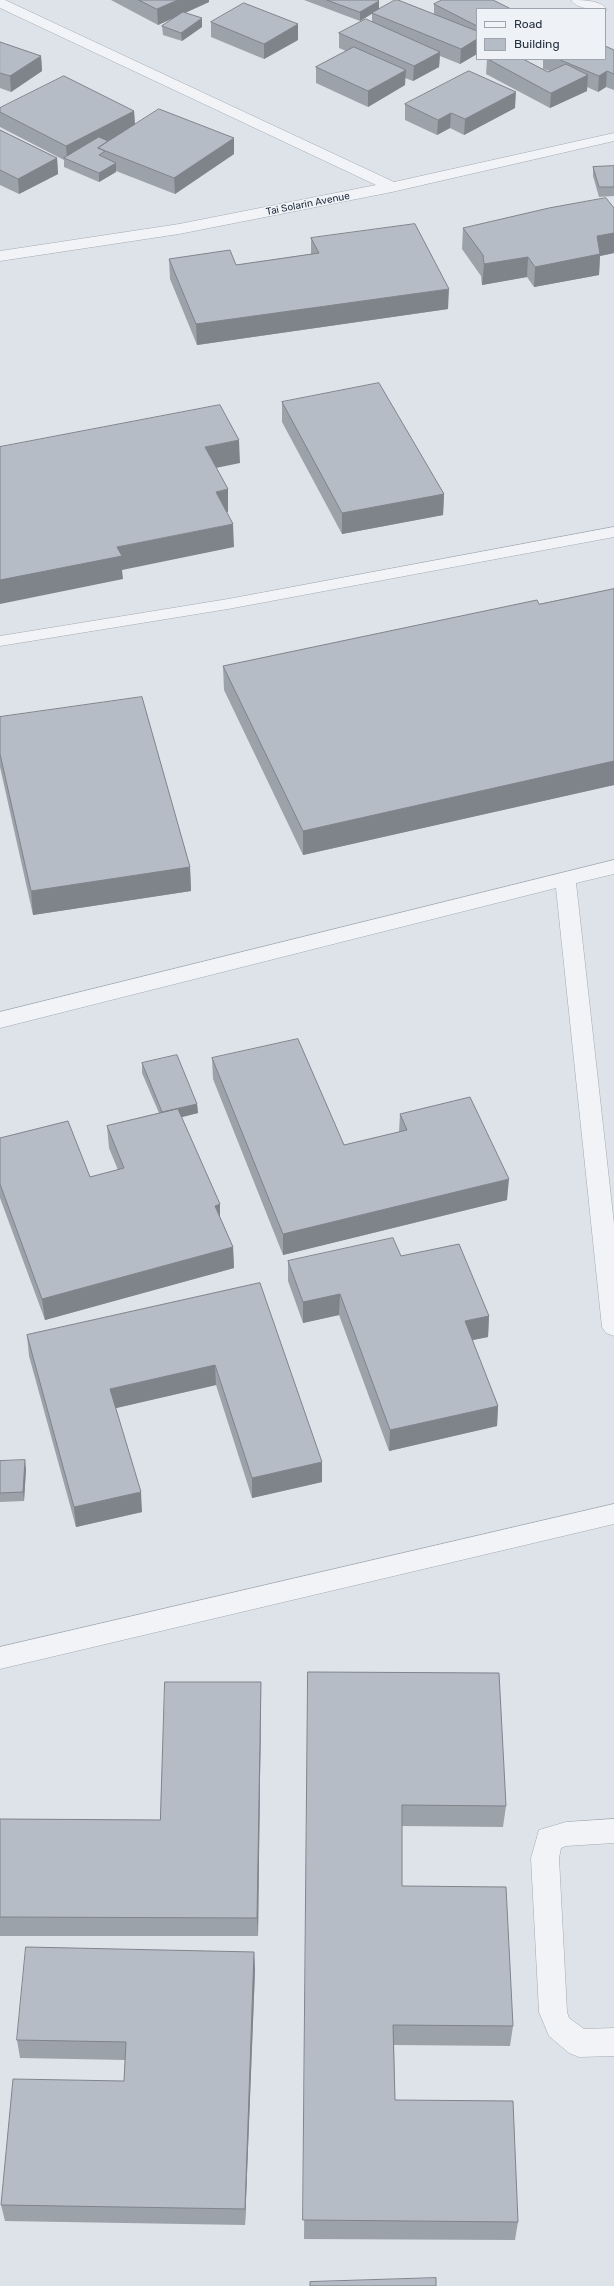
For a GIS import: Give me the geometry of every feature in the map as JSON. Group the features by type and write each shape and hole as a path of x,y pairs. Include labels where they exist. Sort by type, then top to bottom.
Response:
{"street":[{"path":"578,0 598,8"},
{"path":"0,3 392,187"},
{"name":"Tai Solarin Avenue","path":"0,256 180,229 392,187 614,137"},
{"path":"0,1020 614,867"},
{"path":"565,879 614,1327"},
{"path":"0,1658 614,1514"},
{"path":"614,1831 566,1834 549,1838 545,1858 553,2012 559,2027 579,2043 614,2042"}],"lane":[{"path":"0,641 228,604 614,532"}],"building":[{"path":"139,0 178,0 157,9"},
{"path":"327,0 378,0 379,1 360,12"},
{"path":"395,0 398,0 476,31 476,40 461,49 372,13"},
{"path":"442,0 493,0 509,8 476,8 476,25 434,4"},
{"path":"244,3 298,24 264,44 211,22"},
{"path":"183,12 202,18 181,33 162,26"},
{"path":"366,19 440,52 414,66 339,33"},
{"path":"0,42 41,56 10,76 0,73"},
{"path":"606,46 614,50 614,74 607,71 599,76 560,60 606,60"},
{"path":"354,47 406,70 368,91 316,67"},
{"path":"490,60 525,60 548,72 566,64 588,75 551,93"},
{"path":"469,71 516,92 465,119 451,113 438,120 405,104"},
{"path":"64,76 134,111 66,146 0,112 0,108"},
{"path":"159,109 234,138 174,178 98,148"},
{"path":"0,130 57,158 18,179 0,170"},
{"path":"99,137 108,141 98,148 105,151 99,155 116,163 99,173 64,158"},
{"path":"614,166 614,187 599,187 593,167"},
{"path":"606,198 614,208 614,233 597,236 600,254 535,267 528,257 484,264 483,255 463,228 549,208"},
{"path":"415,224 449,289 196,324 169,259 230,250 236,265 319,253 311,238"},
{"path":"379,383 444,494 342,513 282,402"},
{"path":"220,405 239,440 205,447 228,489 216,492 233,524 117,547 122,556 0,580 0,447"},
{"path":"614,589 614,761 303,831 223,666 537,600 539,604"},
{"path":"142,697 190,867 31,891 0,754 0,717"},
{"path":"298,1039 344,1145 407,1130 400,1114 470,1097 509,1179 283,1234 212,1058"},
{"path":"177,1055 197,1104 162,1112 142,1063"},
{"path":"178,1109 220,1204 215,1206 233,1247 42,1299 0,1184 0,1138 68,1121 90,1177 124,1168 107,1126"},
{"path":"393,1238 401,1256 459,1244 489,1316 465,1321 498,1406 390,1430 340,1294 303,1302 288,1261"},
{"path":"260,1283 322,1462 252,1478 215,1365 110,1389 141,1492 74,1507 27,1335"},
{"path":"25,1460 23,1492 0,1493 0,1461"},
{"path":"308,1672 499,1673 506,1806 402,1805 402,1886 506,1887 513,2026 393,2025 395,2100 513,2101 518,2222 303,2220"},
{"path":"165,1682 261,1682 257,1918 0,1917 0,1819 160,1820"},
{"path":"26,1947 254,1952 245,2209 1,2205 13,2079 124,2081 126,2042 17,2040"},
{"path":"436,2278 436,2286 310,2286 310,2282"}]}
